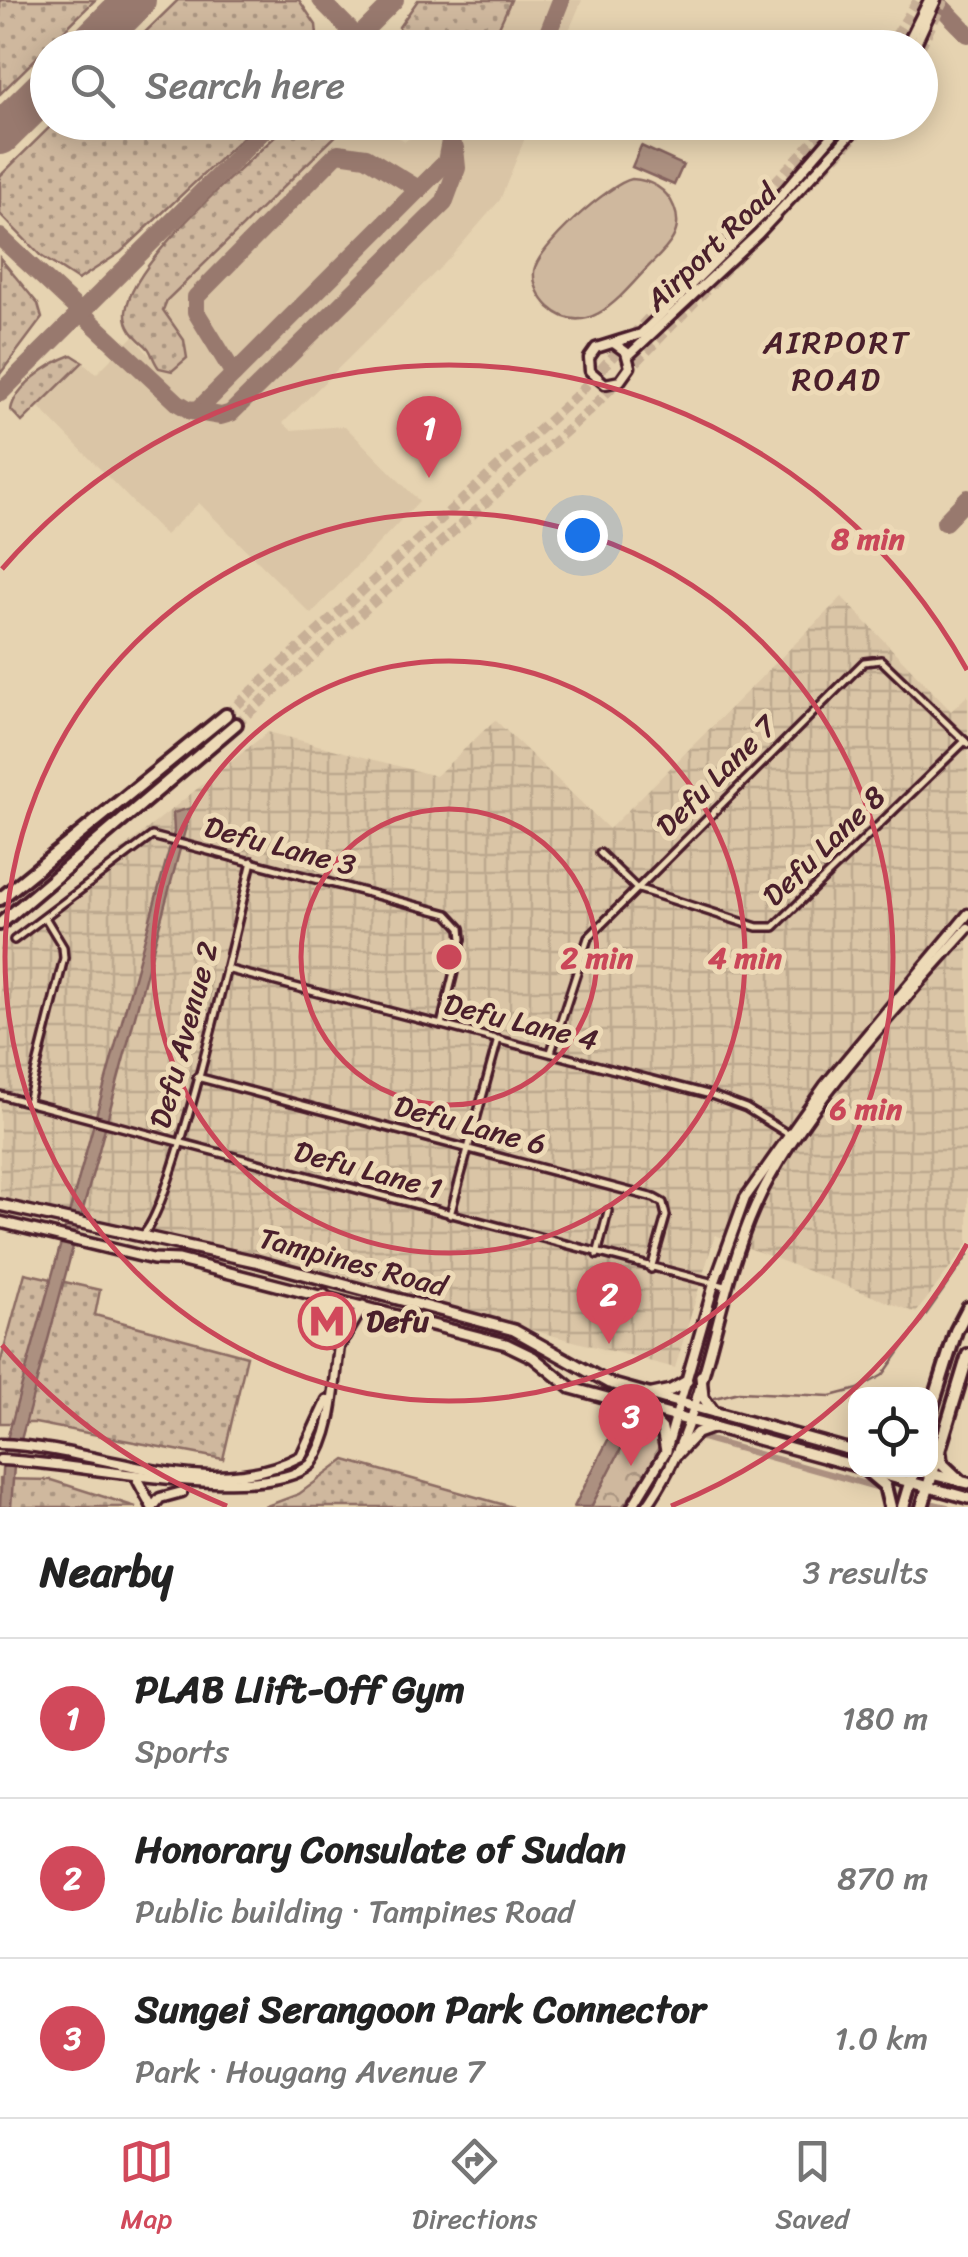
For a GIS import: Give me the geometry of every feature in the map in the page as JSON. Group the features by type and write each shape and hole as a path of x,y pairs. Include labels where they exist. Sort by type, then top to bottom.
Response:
{"highway":[{"path":"0,898 226,715"},
{"path":"0,924 236,724"},
{"path":"938,1392 968,1308"},
{"path":"938,1451 968,1356"},
{"path":"940,1443 941,1463 964,1482"},
{"path":"875,1477 885,1486 890,1507"},
{"path":"903,1507 912,1477"},
{"path":"922,1507 931,1477"}],"main road":[{"path":"916,30 933,0"},
{"path":"921,30 933,0"},
{"name":"Airport Road","path":"828,140 774,202 654,321 628,341 602,344 592,352 588,365 597,380 620,382 628,373 628,356 758,234 845,140"},
{"path":"615,344 628,356"},
{"path":"686,1406 687,1381 714,1284 745,1198 788,1132 902,989 968,914"},
{"path":"646,1507 701,1376 725,1286 756,1204 796,1140 909,995 968,928"},
{"name":"Tampines Road","path":"0,1205 91,1224 514,1330 595,1376 646,1395 848,1447"},
{"name":"Tampines Road","path":"0,1222 88,1240 153,1260 179,1260 506,1344 571,1388 848,1464"},
{"path":"222,1494 280,1484 309,1466 325,1428 337,1345 336,1315 324,1295"},
{"path":"0,1444 23,1444 211,1478 268,1472 301,1456 316,1431 326,1403 337,1345 363,1306"},
{"path":"701,1376 704,1396 716,1414"},
{"path":"646,1395 671,1390 687,1381"},
{"path":"640,1407 662,1429 671,1453"},
{"path":"632,1507 671,1453 697,1433 718,1428"},
{"path":"0,1460 23,1460 212,1494"},
{"path":"938,1476 964,1482"},
{"path":"917,1477 928,1486 968,1498"},
{"path":"138,1480 150,1495 152,1507"},
{"path":"152,1507 165,1496 186,1490"}],"street":[{"name":"Defu Lane 7","path":"550,1052 583,944 869,658 881,660 967,743"},
{"name":"Defu Lane 8","path":"636,888 757,927 782,924 967,743"},
{"name":"Defu Lane 3","path":"14,940 152,836 454,919 462,938 441,1025"},
{"path":"600,853 636,888"},
{"name":"Defu Avenue 2","path":"140,1236 156,1219 252,862"},
{"path":"28,1102 64,958 63,947 45,918"},
{"name":"Defu Lane 4","path":"226,968 712,1095 788,1132 796,1140"},
{"path":"450,1215 498,1039"},
{"name":"Defu Lane 6","path":"197,1077 662,1203 666,1216 652,1269"},
{"name":"Defu Lane 1","path":"0,1094 725,1286"},
{"path":"597,1254 608,1210"},
{"path":"156,1219 163,1242"}],"shaded area":[{"path":"511,0 582,0 569,30 498,30"},
{"path":"332,140 524,140 500,200 449,259 283,423 291,430 345,426 419,501 311,614 199,503 165,535 39,407 83,362 96,374 134,336 149,355 177,330 163,310 167,300"},
{"path":"641,146 683,165 674,185 632,167"},
{"path":"842,597 951,711 968,695 968,1244 916,1313 715,1235 675,1368 175,1235 0,1202 0,947 268,732 436,776 495,720 609,829"},
{"path":"191,808 14,1466 11,1507 0,1507 3,1454 174,832 173,813"},
{"path":"645,1417 656,1432 624,1443 591,1507 574,1507 611,1434"}],"green space":[{"path":"0,0 95,0 65,30 30,30 30,64 0,94"},
{"path":"178,0 299,0 316,30 147,30"},
{"path":"418,0 511,0 498,30 399,27"},
{"path":"36,140 240,140 121,252 78,280 41,256 0,214 0,176"},
{"path":"272,140 332,140 167,300 163,310 184,340 187,358 172,371 159,368 128,324 126,312 133,291 170,239"},
{"path":"632,179 657,187 671,201 677,216 672,240 604,310 591,317 563,317 549,307 538,291 534,272 538,262 575,218"},
{"path":"0,258 38,304 42,318 0,374"},
{"path":"72,355 83,362 22,422 11,410 19,392 44,370"},
{"path":"25,1273 100,1290 95,1315 247,1356 223,1459 35,1423 0,1423 0,1364"},
{"path":"656,1432 659,1450 646,1477 622,1507 591,1507 623,1444"},
{"path":"345,1460 512,1507 264,1507 299,1494"},
{"path":"0,1479 51,1480 136,1507 0,1507"}],"waterway":[{"path":"715,1398 739,1392 831,1396 858,1389 883,1375 968,1255"},
{"path":"695,1436 883,1489"},
{"path":"934,1504 947,1507"}],"taxiway":[{"path":"321,0 350,30"},
{"path":"365,30 395,0"},
{"path":"549,30 561,0"},
{"path":"935,0 968,34"},
{"path":"0,393 254,140"},
{"path":"0,237 178,403 190,410 199,409 446,162 450,140"},
{"path":"191,411 221,416 231,413 444,203 457,168 455,148"},
{"path":"234,374 196,312 196,297 338,153 366,157 420,190"},
{"path":"945,522 968,498"}],"runway":[{"path":"105,30 135,0"},
{"path":"0,134 30,105"}],"tunnel":[{"path":"899,30 918,0"},
{"path":"929,30 944,0"},
{"path":"226,715 575,397 814,140"},
{"path":"236,724 590,410 852,140"}],"place":[{"name":"PLAB LIift-Off Gym","path":"429,478"},
{"name":"Defu","path":"327,1321"},
{"name":"Honorary Consulate of Sudan","path":"609,1344"},
{"name":"Sungei Serangoon Park Connector","path":"631,1466"}],"district":[{"name":"AIRPORT ROAD","path":"837,360"}]}
